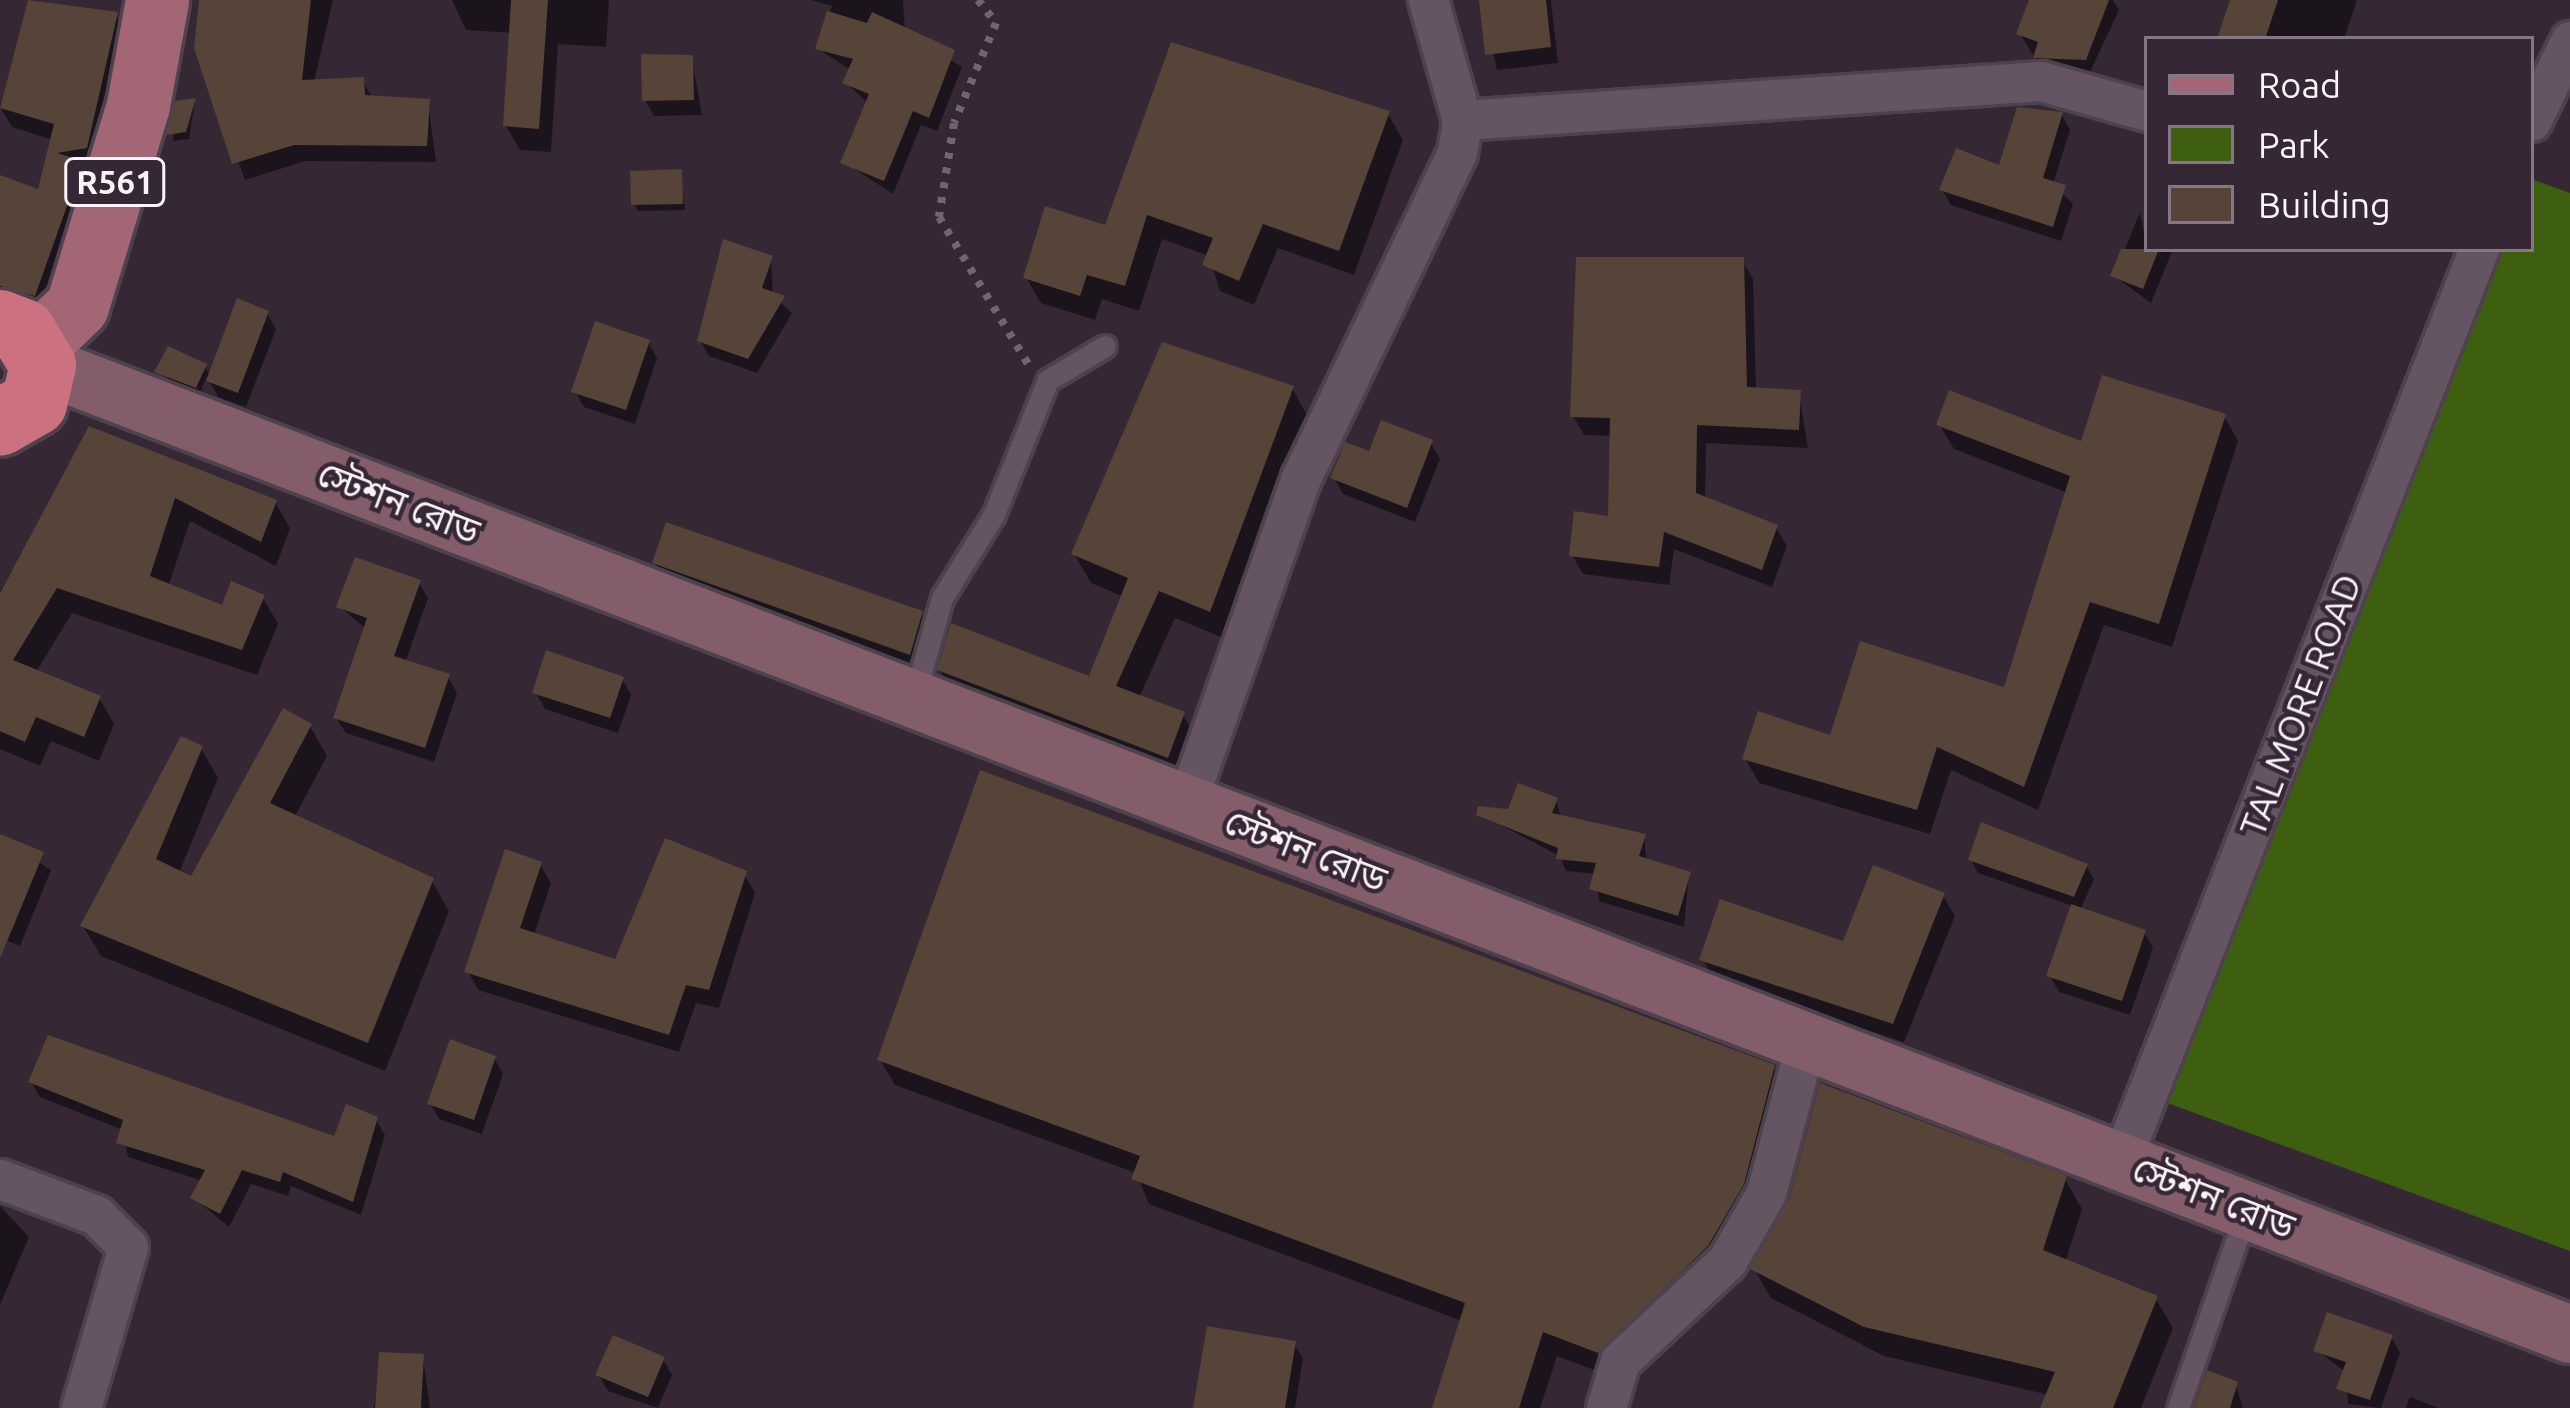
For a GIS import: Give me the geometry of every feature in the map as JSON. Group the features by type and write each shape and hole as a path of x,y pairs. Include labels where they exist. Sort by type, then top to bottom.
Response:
{"main road":[{"name":"R561","path":"16,385 77,306 138,105 157,0"},
{"name":"স্টেশন রোড","path":"16,385 914,700 1808,1038 2570,1334"}],"street":[{"path":"1186,804 1301,478 1457,153 1462,119 1428,0"},
{"path":"2534,115 2570,41"},
{"path":"1462,119 2041,81 2144,110"},
{"name":"TAL MORE ROAD","path":"2121,1160 2478,252"},
{"path":"1606,1408 1620,1361 1727,1261 1766,1193 1808,1038"},
{"path":"0,1179 96,1215 128,1247 82,1408"}],"lane":[{"path":"914,700 942,598 994,514 1048,380 1105,346"},
{"path":"2178,1408 2247,1209"}],"path":[{"path":"978,0 996,23 954,123 939,217 994,321 1048,380"}],"green space":[{"path":"2534,180 2570,193 2570,1251 2162,1101 2500,252 2534,252"}],"building":[{"path":"28,0 118,12 87,148 57,153 83,161 35,296 0,286 0,175 38,189 54,124 0,108"},
{"path":"199,0 311,0 302,80 364,77 365,95 430,99 427,146 294,145 232,164 194,48"},
{"path":"511,0 548,0 539,129 503,126"},
{"path":"1479,0 1546,0 1551,47 1485,55"},
{"path":"2029,0 2109,0 2086,60 2033,58 2038,42 2016,34"},
{"path":"2230,0 2278,0 2266,36 2218,36"},
{"path":"827,11 867,23 872,12 955,50 929,118 913,111 884,181 840,163 869,94 842,83 853,59 815,49"},
{"path":"1171,42 1390,111 1339,251 1263,224 1239,281 1202,265 1213,238 1147,215 1125,286 1087,275 1080,296 1023,278 1045,206 1105,225"},
{"path":"641,54 693,55 694,100 642,101"},
{"path":"196,98 186,132 166,135 175,101"},
{"path":"2017,107 2063,112 2043,178 2066,185 2053,227 1939,190 1956,148 1999,165"},
{"path":"682,169 683,204 631,205 630,171"},
{"path":"723,239 773,256 762,288 785,296 748,359 697,341"},
{"path":"2121,249 2158,252 2143,289 2110,276"},
{"path":"1576,257 1744,257 1747,387 1801,390 1799,430 1697,425 1696,493 1778,525 1762,570 1664,532 1659,567 1569,556 1574,511 1608,516 1610,418 1570,417"},
{"path":"237,298 269,311 238,393 206,381"},
{"path":"595,321 650,340 626,410 571,392"},
{"path":"1162,342 1294,386 1210,612 1159,591 1116,686 1185,712 1168,758 937,670 951,623 1089,676 1128,578 1071,554"},
{"path":"168,346 207,364 196,388 154,372"},
{"path":"2102,375 2226,414 2159,624 2090,602 2024,787 1937,747 1917,810 1742,759 1758,711 1830,735 1860,641 2004,687 2070,476 1936,425 1949,390 2081,441"},
{"path":"1381,420 1433,440 1407,508 1330,478 1345,442 1369,451"},
{"path":"89,426 277,500 261,542 175,498 150,576 222,605 231,581 265,595 242,650 57,588 13,660 101,696 84,737 36,717 25,742 0,731 0,593"},
{"path":"666,522 923,611 910,655 652,563"},
{"path":"355,557 421,580 394,656 450,674 425,748 333,718 367,618 336,607"},
{"path":"546,650 624,677 610,718 532,693"},
{"path":"283,708 312,724 270,803 434,878 368,1043 80,926 181,736 203,746 156,859 191,876"},
{"path":"980,770 1775,1065 1744,1184 1708,1246 1598,1353 1543,1332 1519,1408 1432,1408 1465,1303 1131,1179 1140,1156 877,1060"},
{"path":"1518,783 1558,798 1552,813 1646,834 1639,856 1691,872 1678,916 1589,889 1596,863 1556,859 1558,848 1476,815 1478,806 1508,809"},
{"path":"1981,822 2088,864 2074,897 1968,860"},
{"path":"0,834 44,852 1,956 0,956"},
{"path":"665,838 747,871 709,990 686,985 669,1035 464,972 505,849 542,862 520,928 615,959"},
{"path":"1873,865 1945,893 1893,1024 1699,960 1720,899 1843,941"},
{"path":"2071,904 2146,930 2122,1001 2046,976"},
{"path":"48,1035 334,1136 346,1104 378,1117 353,1202 283,1172 280,1182 242,1170 220,1214 190,1198 205,1170 116,1143 123,1120 28,1082"},
{"path":"450,1039 496,1056 474,1120 427,1104"},
{"path":"1820,1083 2067,1176 2043,1250 2158,1296 2113,1408 2040,1408 2055,1372 1864,1327 1750,1269 1789,1200"},
{"path":"2327,1312 2393,1335 2370,1400 2336,1389 2346,1362 2313,1351"},
{"path":"1207,1326 1296,1341 1285,1408 1193,1408"},
{"path":"613,1335 665,1357 648,1397 595,1375"},
{"path":"379,1352 424,1354 421,1408 375,1408"},
{"path":"2207,1370 2238,1382 2230,1408 2194,1408"}]}
